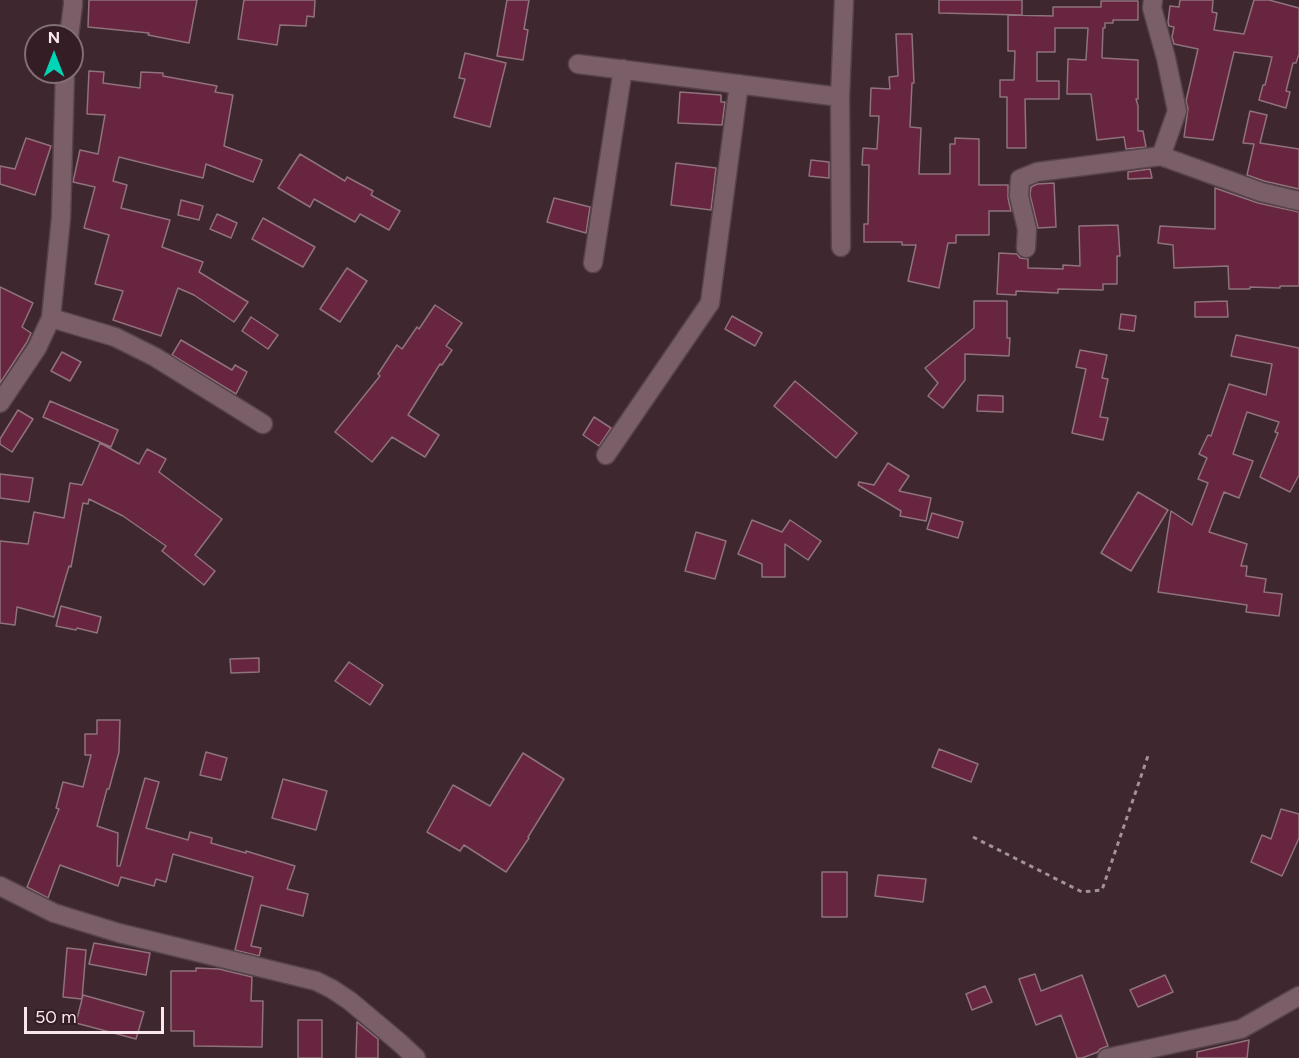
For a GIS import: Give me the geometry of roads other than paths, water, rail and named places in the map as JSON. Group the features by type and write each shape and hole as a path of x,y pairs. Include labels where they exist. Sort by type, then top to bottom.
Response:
{"street":[{"path":"71,24 73,0"},
{"path":"841,247 840,97 844,0"},
{"path":"1153,0 1152,8 1166,58 1177,111 1161,156"},
{"path":"578,64 840,97"},
{"path":"593,263 623,69"},
{"path":"0,403 37,348 51,318 61,218 65,84"},
{"path":"606,455 710,303 739,84"},
{"path":"1026,248 1027,229 1019,196 1020,179 1037,172 1161,156 1261,192 1299,201"},
{"path":"51,318 115,337 155,357 263,424"},
{"path":"0,886 54,913 119,933 316,981 332,988 350,1001 416,1058"},
{"path":"1107,1058 1241,1029 1299,996"}]}
